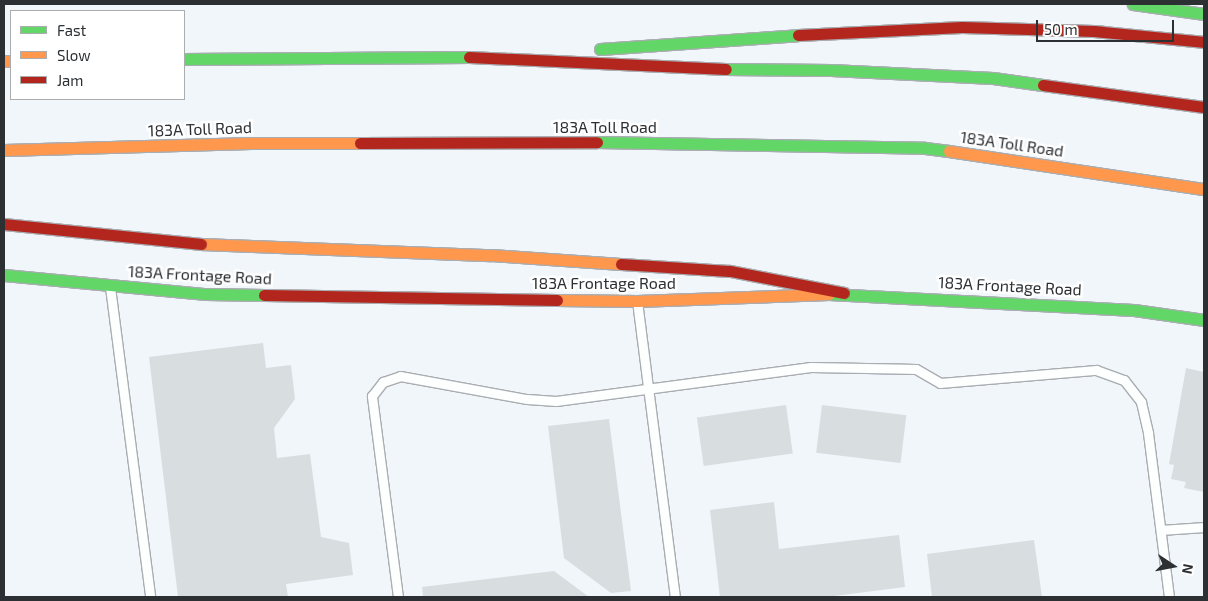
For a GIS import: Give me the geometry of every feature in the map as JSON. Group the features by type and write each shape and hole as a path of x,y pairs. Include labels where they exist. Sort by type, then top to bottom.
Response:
{"main road":[{"path":"1133,4 1204,14"},
{"path":"479,57 852,30 962,26 1094,31 1204,42"},
{"path":"185,59 479,57 719,69 830,70 993,78 1172,100 1204,107"},
{"name":"183A Toll Road","path":"4,150 250,143 643,142 925,148 1204,189"},
{"path":"4,224 184,243 491,255 730,271 844,293"},
{"name":"183A Frontage Road","path":"4,275 110,287 206,294 636,301 844,293 1134,310 1204,320"}],"lane":[{"path":"110,287 150,597"},
{"path":"636,301 675,597"},
{"path":"398,597 372,396 383,382 400,376 527,399 556,400 810,367 916,369 940,383 1096,370 1124,380 1140,402 1148,433 1169,597"},
{"path":"1161,530 1204,527"}],"building":[{"path":"263,343 266,368 291,365 295,399 274,428 277,458 310,454 321,537 349,543 353,575 286,584 288,597 178,597 149,357"},
{"path":"1186,368 1204,372 1204,492 1184,488 1186,482 1171,479 1174,465 1169,464"},
{"path":"786,405 793,454 704,466 697,418"},
{"path":"822,405 906,415 901,463 816,453"},
{"path":"609,419 631,591 611,593 564,558 548,426"},
{"path":"774,502 779,549 899,535 905,587 826,597 720,597 710,510"},
{"path":"1034,540 1042,597 932,597 927,554"},
{"path":"554,571 589,597 423,597 422,587"}],"traffic: fast":[{"path":"1133,4 1204,14"},
{"path":"600,49 798,35"},
{"path":"185,59 469,57"},
{"path":"726,69 831,70 993,78 1043,85"},
{"path":"597,142 925,148 949,151"},
{"path":"4,275 206,294 264,295"},
{"path":"829,294 1134,310 1204,320"}],"traffic: slow":[{"path":"4,61 10,61"},
{"path":"4,150 251,143 360,143"},
{"path":"949,151 1204,189"},
{"path":"201,244 491,255 621,264"},
{"path":"557,300 637,301 829,294"}],"traffic: jam":[{"path":"798,35 962,27 1094,31 1204,42"},
{"path":"469,57 726,69"},
{"path":"1043,85 1204,107"},
{"path":"360,143 597,142"},
{"path":"4,224 201,244"},
{"path":"621,264 730,271 844,293"},
{"path":"264,295 557,300"}]}
